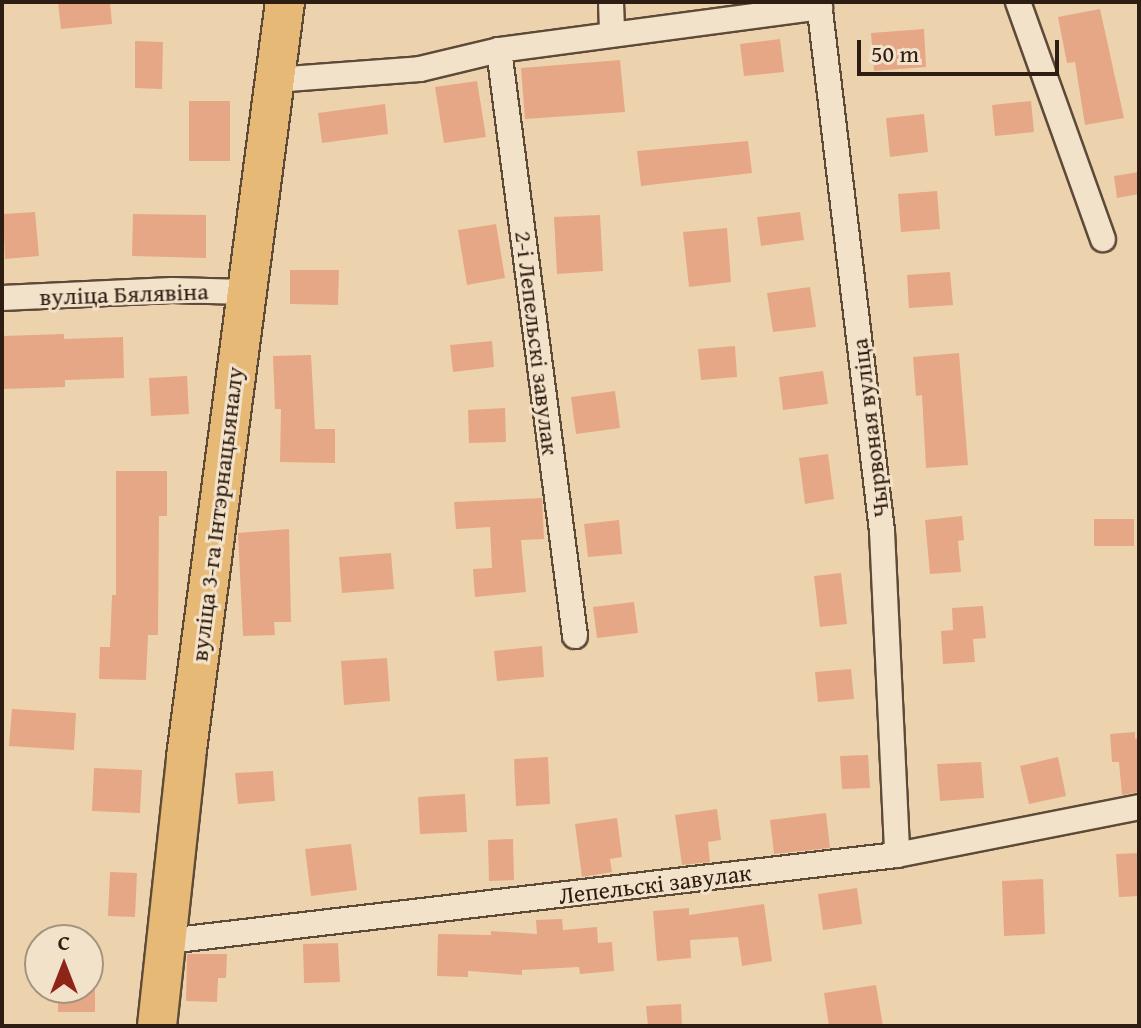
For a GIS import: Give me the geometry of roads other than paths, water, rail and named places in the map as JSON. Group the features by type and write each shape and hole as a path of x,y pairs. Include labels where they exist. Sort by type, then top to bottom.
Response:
{"main road":[{"name":"вуліца 3-га Інтэрнацыяналу","path":"157,1026 186,757 285,2"}],"street":[{"path":"611,2 612,34"},
{"path":"1018,2 1103,239"},
{"path":"275,80 420,69 499,50 819,4"},
{"name":"Чырвоная вуліца","path":"819,4 882,531 897,855"},
{"name":"2-і Лепельскі завулак","path":"499,50 575,636"},
{"name":"вуліца Бялявіна","path":"2,298 172,290 246,292"},
{"name":"Лепельскі завулак","path":"168,941 897,855 1139,807"}]}
